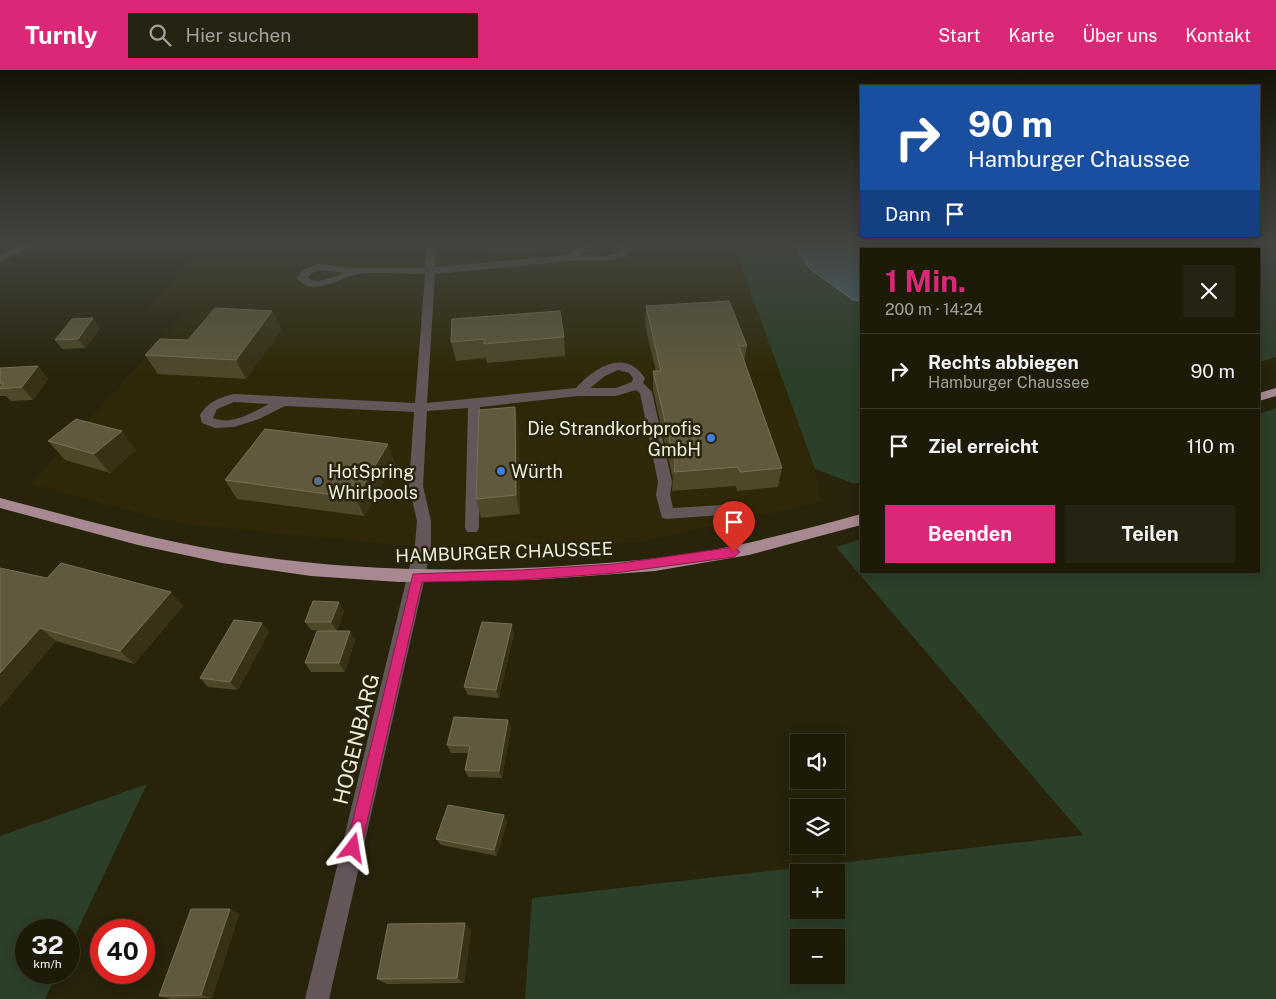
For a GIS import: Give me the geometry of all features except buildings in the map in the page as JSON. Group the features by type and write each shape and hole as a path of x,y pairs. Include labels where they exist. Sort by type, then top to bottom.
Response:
{"main road":[{"path":"1260,397 1276,392"},
{"name":"HAMBURGER CHAUSSEE","path":"0,503 111,534 220,557 310,570 418,577 544,574 662,563 734,552 860,520"}],"street":[{"name":"HOGENBARG","path":"317,999 418,577 424,515 416,486 428,287"},
{"path":"281,403 230,424 220,426 207,420 206,414 213,405 232,398 281,403 421,407 580,392 624,391 637,384 639,378 636,372 620,366 611,367 594,376 580,392"},
{"path":"637,384 646,392 665,482 663,495 667,514 722,510"},
{"path":"472,528 474,403"}],"shaded area":[{"path":"166,287 749,287 815,469 821,502 640,542 441,549 176,523 30,484 187,311 146,310"}],"green space":[{"path":"749,287 835,287 853,300 860,301 860,482 855,484 815,469"},
{"path":"1260,287 1276,287 1276,357 1260,362"},
{"path":"1276,408 1276,999 525,999 532,898 790,869 790,919 845,919 845,864 829,864 1083,835 836,547 860,539 860,573 1260,573 1260,414"},
{"path":"147,784 80,925 80,919 15,919 15,984 52,984 45,999 0,999 0,836"}],"water":[{"path":"835,287 860,287 860,301 853,300"}],"place":[{"name":"Die Strandkorbprofis GmbH","path":"711,438"},
{"name":"Würth","path":"501,471"},
{"name":"HotSpring Whirlpools","path":"318,481"}],"route":[{"path":"353,848 418,577 522,575 615,569 734,552"}]}
